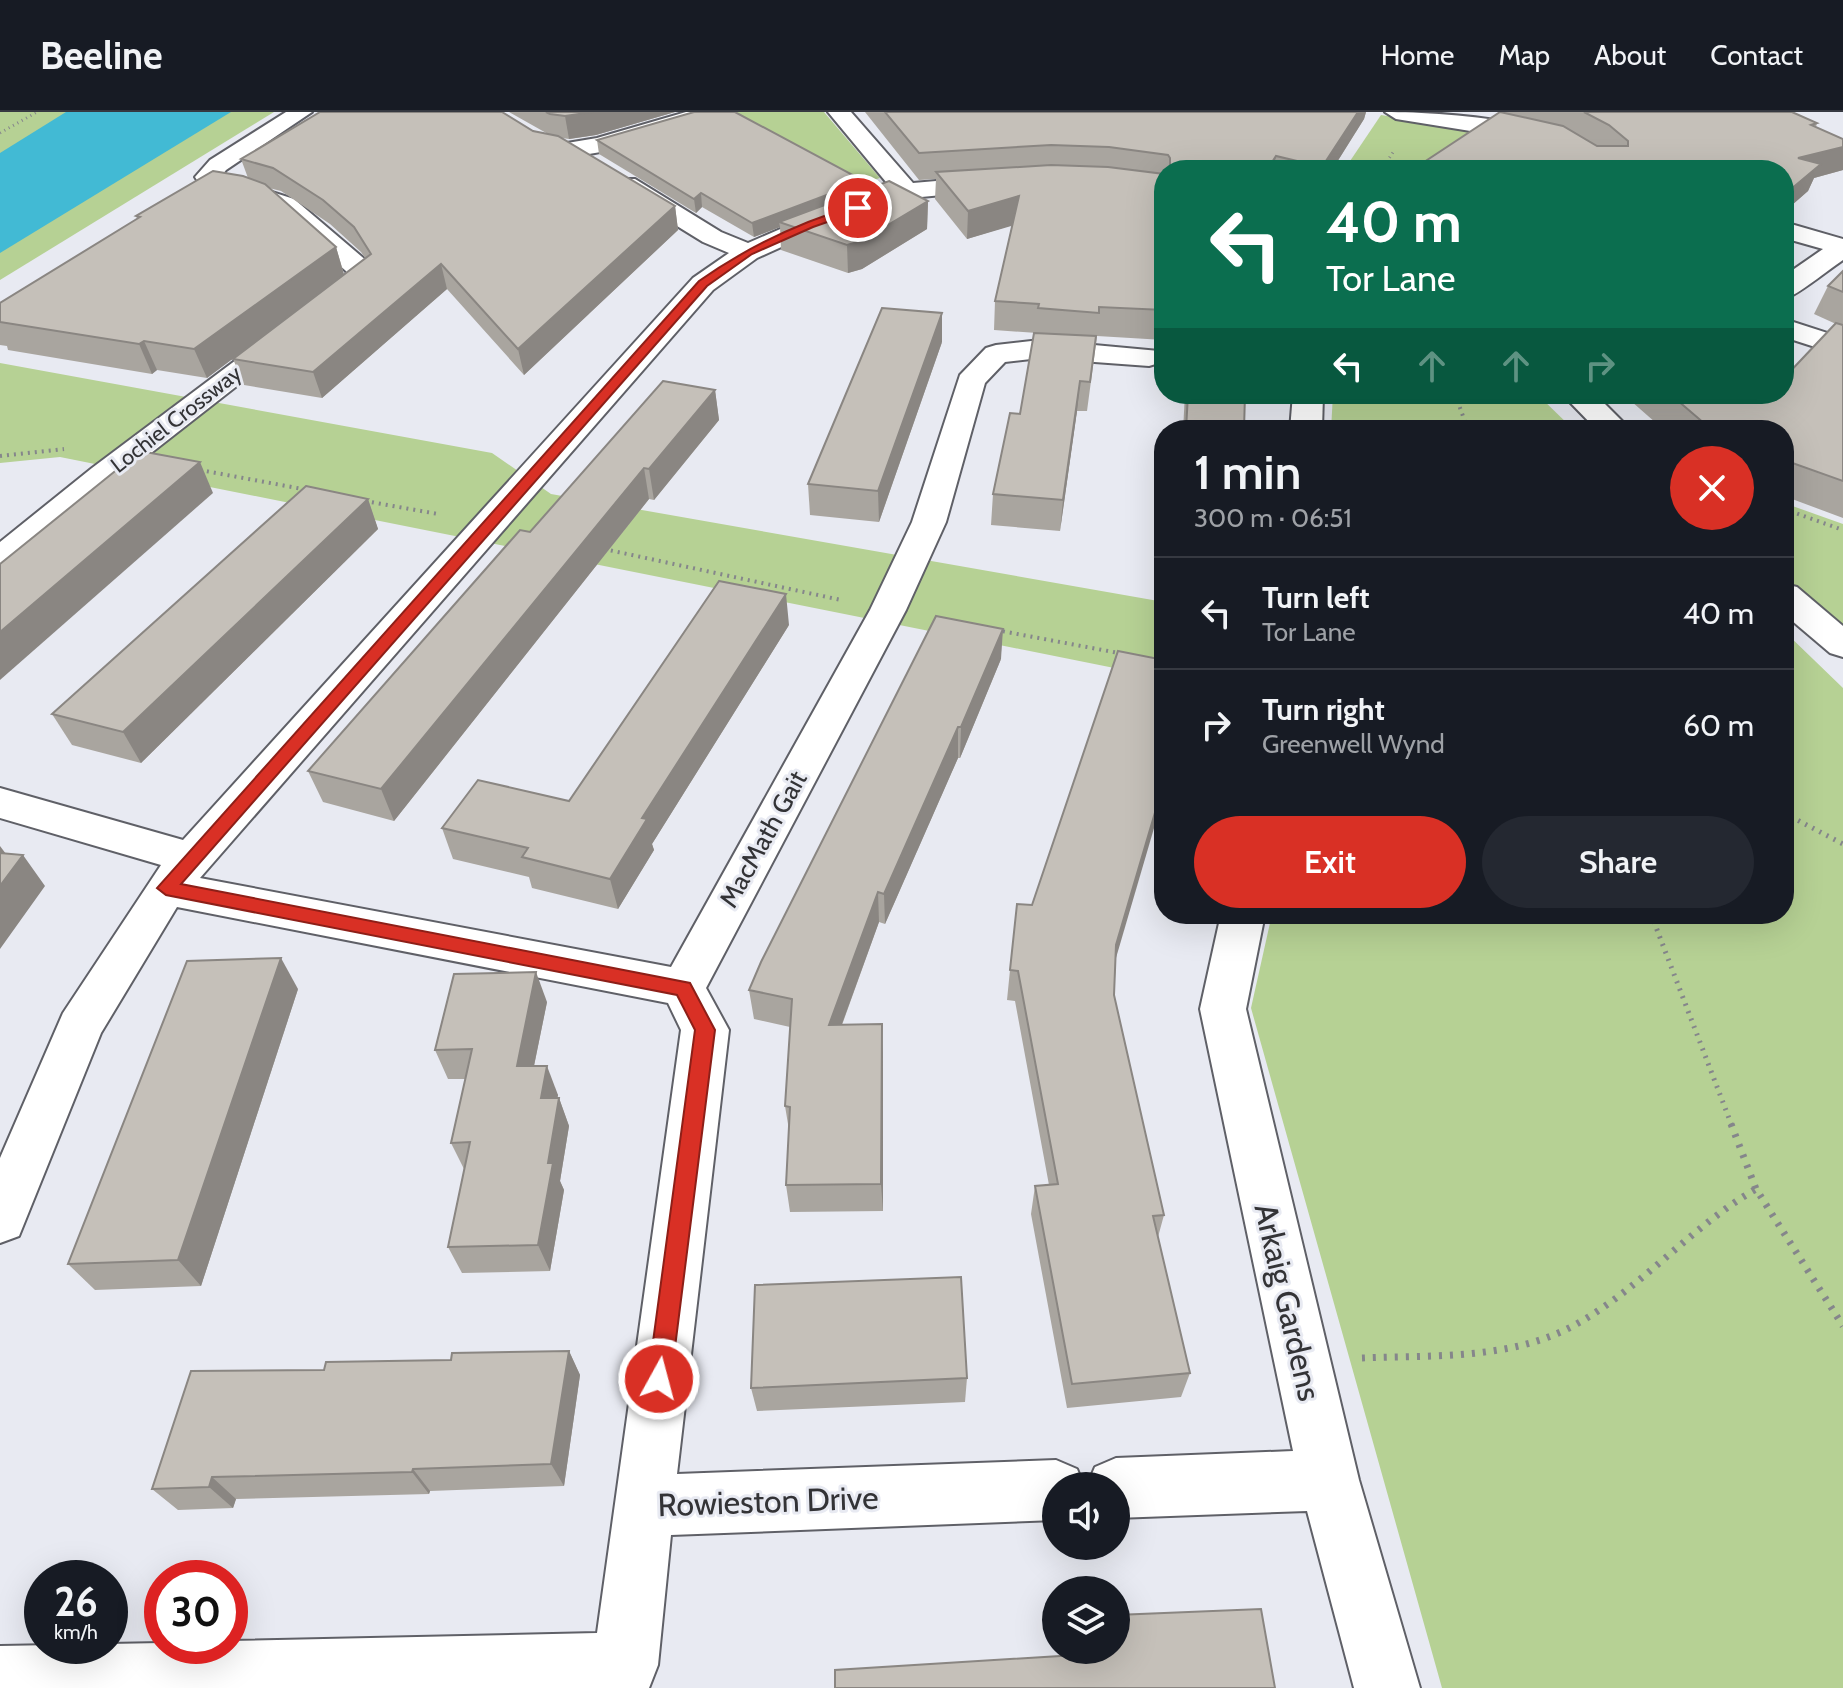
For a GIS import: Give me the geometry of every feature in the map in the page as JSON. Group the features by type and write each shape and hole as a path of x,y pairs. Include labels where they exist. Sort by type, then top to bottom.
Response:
{"street":[{"path":"186,202 213,186 207,177 218,165 301,112"},
{"path":"710,112 599,145 558,148 602,169 712,237 748,252"},
{"path":"839,112 907,191"},
{"path":"1396,112 1516,131 1564,144 1589,160"},
{"path":"0,1219 80,1027 179,873 703,284 748,252 810,225 907,191 1023,183"},
{"name":"Lochiel Crossway","path":"0,559 362,278 359,268 285,204 259,194 213,186"},
{"path":"1794,233 1843,248"},
{"path":"1794,282 1843,248"},
{"path":"1794,331 1843,347"},
{"name":"MacMath Gait","path":"683,988 888,610 929,522 971,381 996,354 1040,349 1149,357"},
{"path":"1588,404 1604,420"},
{"path":"1794,603 1843,645"},
{"path":"0,803 179,873 683,988 705,1030 643,1506"},
{"name":"Arkaig Gardens","path":"1241,924 1223,1009 1329,1480 1387,1688"},
{"path":"1130,1487 1329,1480"},
{"name":"Rowieston Drive","path":"0,1679 626,1665 643,1506 1042,1491"}],"path":[{"path":"0,133 37,112"},
{"path":"0,456 74,448 309,491"},
{"path":"355,499 491,524"},
{"path":"1794,513 1843,530"},
{"path":"598,548 888,610"},
{"path":"996,630 1133,656"},
{"path":"1794,818 1843,844"},
{"path":"1655,924 1756,1189 1843,1326"},
{"path":"1301,1361 1501,1352 1552,1336 1596,1312 1725,1205 1756,1189"}],"green space":[{"path":"0,112 274,112 0,280"},
{"path":"731,112 824,112 880,178 856,185"},
{"path":"1381,115 1492,133 1453,160 1351,160"},
{"path":"0,363 492,453 551,494 1154,600 1154,676 60,457 0,463"},
{"path":"1332,404 1547,404 1564,420 1332,420"},
{"path":"1794,507 1843,524 1843,630 1794,589"},
{"path":"1794,641 1843,688 1843,1688 1442,1688 1251,1008 1270,924 1794,924"}],"water":[{"path":"66,112 231,112 0,253 0,153"}],"building":[{"path":"320,112 502,112 533,131 558,136 675,206 518,349 441,264 313,372 233,359 371,254 354,227 323,200 273,168 241,159"},
{"path":"546,112 593,112 565,116"},
{"path":"694,112 735,112 864,181 752,223 701,193 694,199 597,140"},
{"path":"885,112 1358,112 1327,160 1293,160 1276,156 1273,160 1170,160 1168,155 1109,147 1051,145 919,153"},
{"path":"1500,112 1563,126 1597,146 1628,146 1628,141 1609,125 1584,112 1792,112 1817,123 1811,125 1843,139 1843,147 1798,158 1821,164 1794,187 1794,160 1427,160"},
{"path":"1051,165 1154,173 1154,310 1099,307 1099,313 995,301 1019,196 968,211 936,172"},
{"path":"213,171 243,176 265,184 336,247 194,349 144,341 139,344 0,322 0,303"},
{"path":"889,181 928,201 861,241 847,245 779,222"},
{"path":"1843,271 1843,292 1828,286"},
{"path":"882,308 942,313 878,491 808,484"},
{"path":"1836,323 1843,325 1843,481 1794,464 1794,420 1700,420 1682,404 1794,404 1794,367"},
{"path":"1034,333 1096,336 1090,382 1080,381 1063,500 993,494 1010,413 1020,414"},
{"path":"663,381 715,390 649,469 644,468 381,789 308,771 520,530 530,532"},
{"path":"1187,404 1245,404 1244,420 1187,420"},
{"path":"140,451 200,462 0,632 0,564"},
{"path":"306,486 368,499 123,732 52,714"},
{"path":"719,581 786,594 642,818 647,819 610,879 522,857 528,848 442,828 478,780 569,801"},
{"path":"936,616 1003,629 884,894 878,892 829,1025 882,1024 881,1184 786,1185 790,1107 785,1106 792,999 749,990"},
{"path":"1118,651 1154,658 1154,816 1116,945 1114,995 1164,1215 1153,1216 1190,1373 1072,1384 1035,1186 1058,1184 1018,971 1010,970 1017,904 1032,905"},
{"path":"0,853 23,855 0,886"},
{"path":"281,958 178,1260 68,1264 187,961"},
{"path":"536,972 517,1066 547,1066 541,1098 559,1098 548,1163 553,1163 538,1245 448,1247 470,1142 451,1143 472,1049 435,1050 454,974"},
{"path":"961,1277 967,1378 751,1388 755,1285"},
{"path":"569,1351 551,1464 413,1469 412,1472 212,1477 209,1487 152,1489 191,1371 324,1370 326,1362 451,1360 452,1353"},
{"path":"1261,1609 1275,1688 835,1688 835,1670 1042,1657 1042,1664 1130,1664 1130,1614"}],"route":[{"path":"659,1379 705,1030 683,988 166,888 703,284 748,252 858,208"}]}
